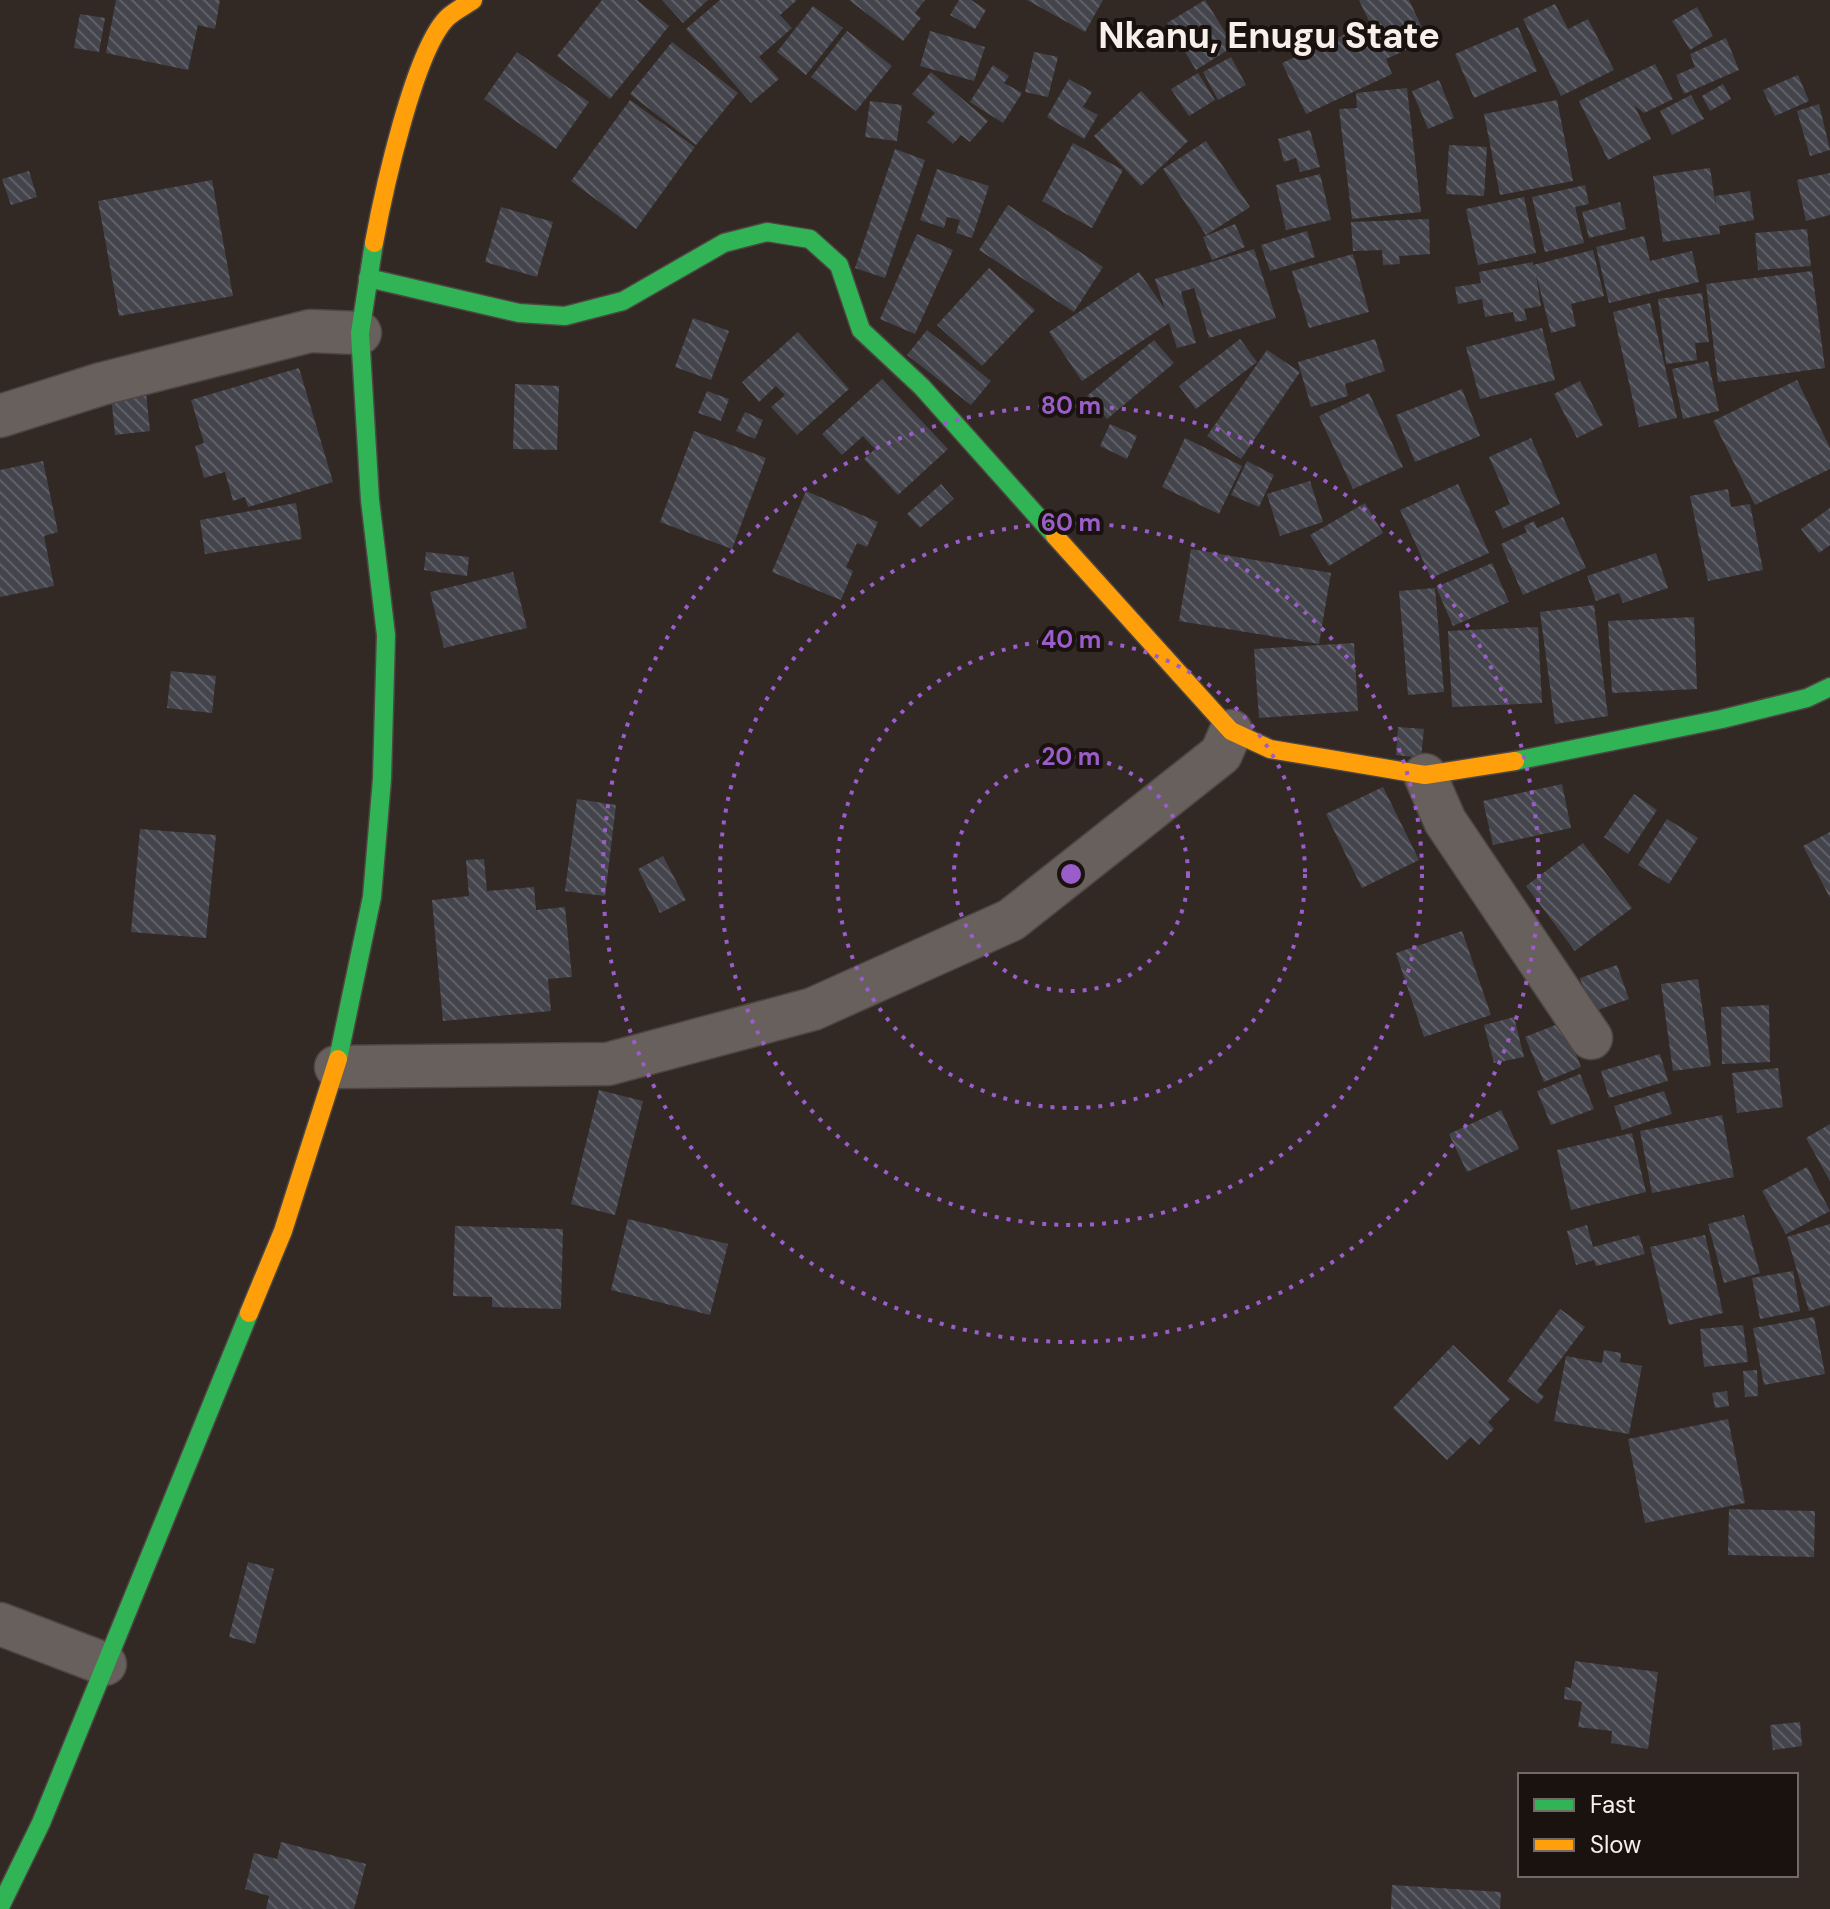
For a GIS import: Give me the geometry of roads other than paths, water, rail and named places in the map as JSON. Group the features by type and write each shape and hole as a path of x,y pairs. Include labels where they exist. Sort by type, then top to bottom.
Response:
{"street":[{"path":"0,1907 41,1823 283,1231 336,1067 372,897 382,765 386,635 370,500 360,333 368,278 406,108 428,50 446,19 473,0"},
{"path":"368,278 519,313 565,316 623,301 724,243 767,232 810,239 839,265 861,330 922,387 1231,731 1270,749 1425,775 1568,753 1807,698 1830,687"},
{"path":"0,416 101,384 310,331 360,333"},
{"path":"336,1067 608,1064 813,1009 1011,920 1221,754 1231,731"},
{"path":"1425,775 1445,821 1591,1038"},
{"path":"0,1624 105,1664"}],"district":[{"name":"Nkanu, Enugu State","path":"1269,35"}]}
